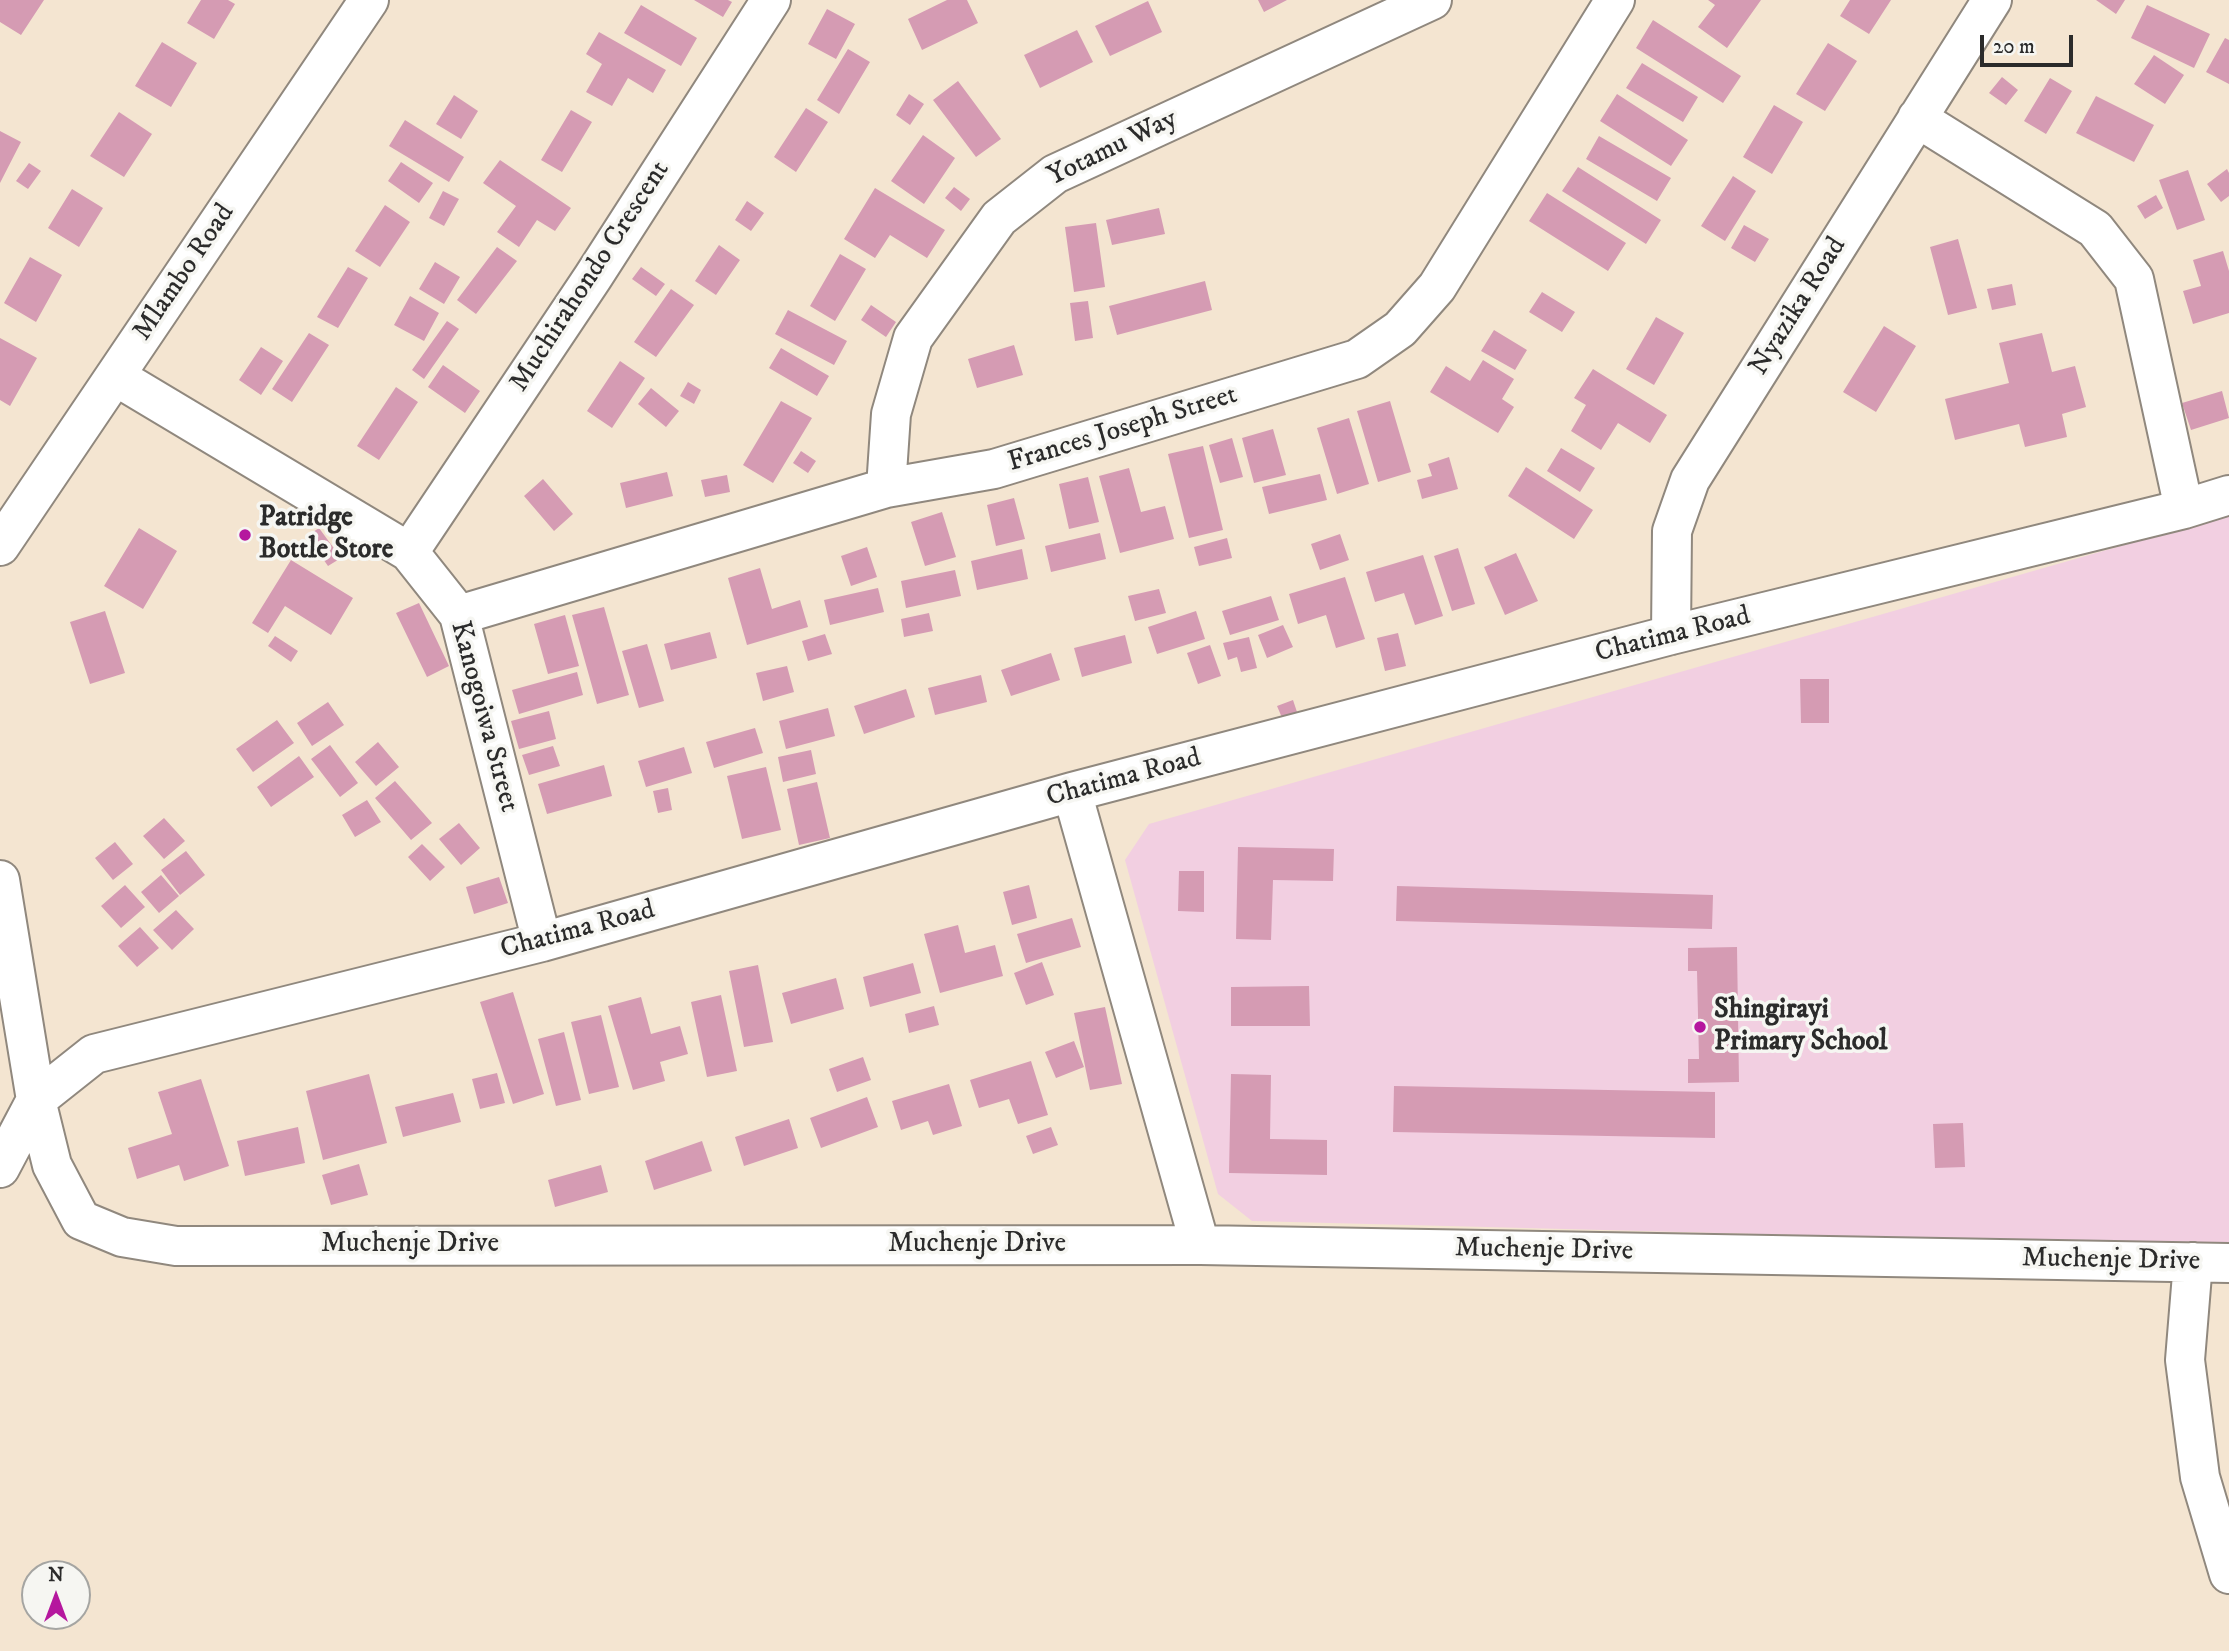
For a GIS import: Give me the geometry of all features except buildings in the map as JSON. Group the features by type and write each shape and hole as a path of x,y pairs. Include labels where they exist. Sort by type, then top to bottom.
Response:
{"street":[{"name":"Mlambo Road","path":"0,546 369,0"},
{"name":"Muchirahondo Crescent","path":"409,552 593,277 771,0"},
{"name":"Yotamu Way","path":"886,488 891,414 913,338 999,218 1055,174 1432,0"},
{"name":"Frances Joseph Street","path":"459,615 886,488 993,469 1357,359 1400,329 1437,287 1615,0"},
{"name":"Nyazika Road","path":"1671,635 1672,531 1690,480 1992,0"},
{"path":"1917,118 2095,229 2134,279 2184,509"},
{"name":"Kanogoiwa Street","path":"115,376 409,552 459,615 542,942"},
{"name":"Chatima Road","path":"36,1100 94,1054 542,942 1072,793 1671,635 2184,509 2229,495"},
{"path":"1072,793 1200,1245"},
{"name":"Muchenje Drive","path":"0,880 36,1100 52,1165 81,1220 122,1237 176,1246 1200,1245 2211,1263"},
{"path":"0,1168 36,1100"},
{"path":"2211,1263 2185,1360 2200,1478 2229,1574"}],"shaded area":[{"name":"Shingirayi Primary School","path":"2229,515 2229,1246 1252,1221 1218,1194 1125,860 1149,824"}],"place":[{"name":"Patridge Bottle Store","path":"245,535"},
{"name":"Shingirayi Primary School","path":"1700,1027"}]}
